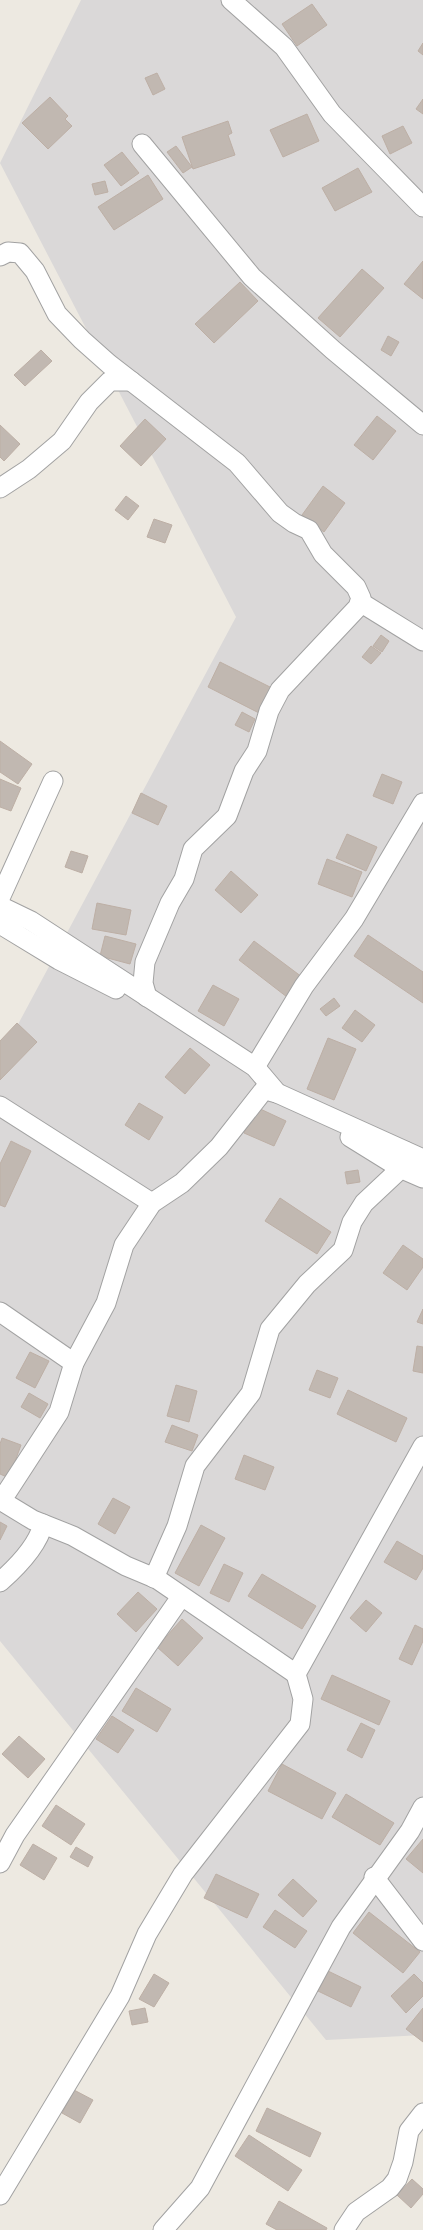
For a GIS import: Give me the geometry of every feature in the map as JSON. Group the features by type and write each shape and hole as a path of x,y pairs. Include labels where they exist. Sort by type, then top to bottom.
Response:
{"street":[{"path":"231,0 284,47 332,114 423,207"},
{"path":"142,144 252,277 333,350 423,425"},
{"path":"0,256 8,252 20,253 35,271 58,314 82,340 131,381 237,463 280,513 294,523 309,530 324,554 356,587 361,598 352,614 280,690 269,711 257,751 244,771 227,816 193,850 184,879 170,903 145,962 143,983 147,997"},
{"path":"0,488 29,469 62,441 89,402 110,381 131,381"},
{"path":"360,602 423,641"},
{"path":"0,898 53,781"},
{"path":"255,1067 304,986 354,919 423,803"},
{"path":"0,906 31,922 255,1067 272,1090 423,1159"},
{"path":"0,924 58,960 133,998 272,1090 400,1168 423,1178"},
{"path":"0,2195 120,1996 147,1934 183,1874 300,1724 303,1698 296,1674 154,1578 126,1566 73,1536 43,1524 0,1500 59,1412 74,1363 106,1303 124,1245 152,1203 182,1183 219,1147 272,1090"},
{"path":"0,1106 152,1203"},
{"path":"154,1578 177,1526 195,1466 251,1393 270,1328 307,1284 343,1250 352,1222 364,1203 396,1173 405,1151"},
{"path":"0,1312 74,1363"},
{"path":"296,1674 423,1446"},
{"path":"0,1582 12,1572 40,1536 43,1524"},
{"path":"0,1863 15,1835 181,1597"},
{"path":"162,2230 200,2188 341,1927 374,1878 410,1831 423,1807"},
{"path":"374,1878 423,1941"},
{"path":"344,2230 356,2212 390,2188 397,2179 403,2162 409,2131 423,2114"}],"shaded area":[{"path":"81,0 423,0 423,2035 326,2040 0,1641 0,1058 236,617 0,163"}],"building":[{"path":"312,4 327,25 297,46 282,24"},
{"path":"423,43 423,55 418,51"},
{"path":"157,73 165,89 153,95 145,78"},
{"path":"50,97 68,116 65,119 72,126 48,149 22,123"},
{"path":"423,99 423,114 416,109"},
{"path":"307,114 319,141 283,157 270,130"},
{"path":"228,121 232,133 228,135 235,155 193,169 182,137"},
{"path":"403,126 412,143 390,154 382,136"},
{"path":"176,146 192,167 183,173 167,152"},
{"path":"122,152 139,173 121,186 104,165"},
{"path":"358,168 372,192 335,211 322,188"},
{"path":"148,175 163,199 114,230 98,207"},
{"path":"105,181 108,192 95,195 92,184"},
{"path":"423,261 423,299 404,284"},
{"path":"362,269 384,288 340,337 318,318"},
{"path":"240,282 258,301 214,343 195,324"},
{"path":"388,336 399,342 391,356 381,350"},
{"path":"41,350 52,361 25,386 14,375"},
{"path":"377,416 396,431 373,460 354,445"},
{"path":"145,419 166,439 141,466 120,446"},
{"path":"0,425 20,444 4,461 0,457"},
{"path":"323,486 345,503 324,532 302,515"},
{"path":"126,496 139,506 128,520 115,510"},
{"path":"154,519 172,525 165,543 147,537"},
{"path":"381,635 389,641 382,652 373,646"},
{"path":"371,646 381,653 371,664 362,657"},
{"path":"220,662 274,689 261,714 208,687"},
{"path":"242,712 255,719 249,732 235,725"},
{"path":"0,741 32,764 18,784 0,772"},
{"path":"382,774 402,782 393,804 373,796"},
{"path":"0,779 21,788 11,811 0,807"},
{"path":"141,793 167,806 158,825 132,813"},
{"path":"347,834 377,847 366,871 336,858"},
{"path":"71,851 88,856 82,873 65,867"},
{"path":"327,859 362,872 352,897 318,884"},
{"path":"231,871 258,895 241,913 215,890"},
{"path":"97,903 131,910 126,935 92,929"},
{"path":"368,935 423,972 423,1003 354,956"},
{"path":"105,936 136,944 130,964 100,956"},
{"path":"254,941 302,977 287,997 239,960"},
{"path":"213,985 239,999 224,1026 198,1011"},
{"path":"334,998 340,1006 326,1016 320,1009"},
{"path":"355,1010 375,1025 362,1042 342,1028"},
{"path":"17,1023 37,1042 0,1080 0,1041"},
{"path":"328,1038 356,1049 334,1100 307,1089"},
{"path":"190,1048 210,1065 185,1094 165,1077"},
{"path":"139,1103 163,1117 149,1140 125,1125"},
{"path":"256,1107 286,1121 274,1146 244,1133"},
{"path":"11,1141 31,1151 5,1207 0,1205 0,1164"},
{"path":"358,1170 360,1182 347,1184 345,1172"},
{"path":"280,1198 331,1232 317,1254 265,1221"},
{"path":"403,1245 423,1259 423,1267 407,1290 383,1273"},
{"path":"423,1309 423,1324 417,1322"},
{"path":"417,1346 423,1347 423,1373 413,1371"},
{"path":"30,1352 49,1361 35,1388 16,1378"},
{"path":"317,1370 338,1378 330,1398 309,1390"},
{"path":"176,1385 197,1391 189,1422 167,1416"},
{"path":"348,1390 407,1418 396,1442 337,1414"},
{"path":"29,1393 48,1404 40,1418 21,1407"},
{"path":"172,1425 198,1435 192,1451 165,1442"},
{"path":"2,1438 21,1445 9,1478 0,1474 0,1444"},
{"path":"244,1455 274,1467 265,1490 235,1479"},
{"path":"113,1498 130,1507 115,1534 98,1524"},
{"path":"0,1522 7,1526 0,1540"},
{"path":"201,1525 225,1538 199,1586 175,1573"},
{"path":"397,1541 423,1556 423,1568 416,1580 384,1562"},
{"path":"224,1564 243,1573 229,1602 210,1593"},
{"path":"262,1574 316,1606 302,1629 248,1596"},
{"path":"138,1592 157,1609 136,1632 117,1614"},
{"path":"366,1600 382,1613 366,1632 350,1618"},
{"path":"182,1619 203,1638 178,1666 157,1647"},
{"path":"415,1625 423,1629 423,1641 412,1665 399,1659"},
{"path":"332,1675 390,1701 379,1725 321,1699"},
{"path":"136,1688 171,1709 157,1732 122,1711"},
{"path":"112,1716 134,1730 118,1753 96,1739"},
{"path":"361,1723 375,1730 362,1758 347,1750"},
{"path":"19,1736 45,1759 28,1778 2,1754"},
{"path":"282,1764 336,1793 322,1819 268,1791"},
{"path":"346,1794 394,1823 380,1845 332,1817"},
{"path":"56,1805 85,1824 71,1845 42,1826"},
{"path":"423,1839 423,1873 406,1859"},
{"path":"33,1844 57,1858 44,1880 20,1865"},
{"path":"76,1847 93,1857 88,1867 70,1857"},
{"path":"216,1874 259,1894 247,1918 204,1898"},
{"path":"293,1879 317,1901 303,1917 278,1895"},
{"path":"275,1910 307,1931 295,1948 263,1927"},
{"path":"369,1912 420,1952 403,1973 353,1933"},
{"path":"328,1971 361,1987 351,2007 318,1991"},
{"path":"154,1974 169,1983 154,2007 139,1999"},
{"path":"414,1974 423,1983 423,1996 406,2013 391,1996"},
{"path":"145,2008 148,2022 132,2025 129,2011"},
{"path":"423,2008 423,2042 406,2029"},
{"path":"74,2090 93,2100 80,2123 62,2113"},
{"path":"267,2108 321,2133 310,2157 256,2131"},
{"path":"249,2135 302,2170 288,2191 235,2156"},
{"path":"412,2179 423,2189 423,2194 411,2208 397,2195"},
{"path":"279,2201 327,2228 326,2230 277,2230 266,2224"}]}
